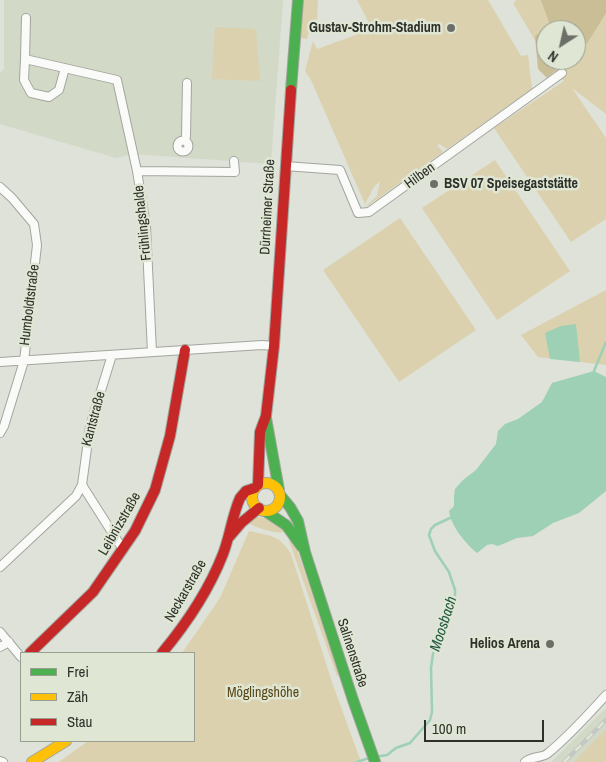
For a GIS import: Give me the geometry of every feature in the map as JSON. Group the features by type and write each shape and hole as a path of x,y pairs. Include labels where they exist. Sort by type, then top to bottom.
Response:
{"main road":[{"name":"Dürrheimer Straße","path":"257,486 260,432 266,416 274,346 298,0"},
{"name":"Leibnizstraße","path":"31,652 93,592 134,531 155,490 170,436 185,350"},
{"name":"Dürrheimer Straße","path":"266,416 279,483 279,493"},
{"path":"264,483 270,483 279,493 279,502 276,507 262,510 252,499 257,486 264,483"},
{"name":"Neckarstraße","path":"163,652 180,630 210,581 229,538 233,515 244,492 257,486"},
{"name":"Salinenstraße","path":"279,493 286,500 294,514 375,762"},
{"name":"Neckarstraße","path":"229,538 241,523 262,510"},
{"name":"Salinenstraße","path":"262,510 286,525 305,552"},
{"path":"32,762 64,742"}],"street":[{"path":"26,18 24,80 31,93 49,97 59,90 65,68"},
{"path":"25,59 118,80 137,171"},
{"name":"Hilben","path":"285,166 340,170 358,213 369,212 562,74"},
{"path":"185,141 187,83"},
{"name":"Frühlingshalde","path":"152,352 146,227 137,171 235,172 234,162"},
{"name":"Humboldtstraße","path":"0,187 34,224 37,244 24,361 4,426 0,433"},
{"path":"0,362 262,345 274,346"},
{"name":"Kantstraße","path":"82,485 90,426 112,355"},
{"path":"0,567 76,496 82,485 122,548"},
{"path":"0,632 20,656"},
{"path":"0,647 9,642"},
{"path":"525,762 529,759 545,756 606,695"}],"shaded area":[{"path":"4,0 283,0 271,164 134,154 116,158 0,124 0,73 4,69"},
{"path":"541,0 606,0 606,13 586,44 586,20 548,20"},
{"path":"539,70 556,70 547,78"},
{"path":"576,324 580,362 550,359 545,333 561,326"},
{"path":"594,371 606,377 606,491 579,513 553,523 533,536 517,538 498,546 487,545 477,553 459,534 450,517 449,511 454,506 455,489 476,470 496,444 498,431 505,424 518,419 542,402 552,383"},
{"path":"606,708 606,762 551,762"}],"green space":[{"path":"302,0 318,0 317,21 310,28 307,39 299,38"},
{"path":"357,0 488,0 521,56 528,55 532,89 447,149 439,144 437,145 443,152 366,207 377,196 380,181 374,187 365,204 311,80 305,71 313,41 317,49 372,29"},
{"path":"515,0 606,0 606,114 572,88 606,138 606,219 571,242 494,128 564,81 553,70 586,70 586,20 536,20 536,42 513,3 516,2"},
{"path":"215,27 254,29 256,31 260,81 212,79"},
{"path":"495,160 570,271 497,320 422,208"},
{"path":"400,218 476,330 399,382 323,270"},
{"path":"606,290 606,365 538,357 521,335"},
{"path":"255,517 272,521 287,531 272,532 245,521"},
{"name":"Möglingshöhe","path":"249,531 278,539 287,547 291,554 333,685 361,762 59,762 87,742 195,742 195,652 183,652 220,598"},
{"path":"290,535 296,546 339,676 337,676 289,541"},
{"path":"606,729 606,762 574,762"}],"waterway":[{"name":"Moosbach","path":"594,371 606,342"},
{"name":"Moosbach","path":"375,757 387,755 396,748 410,743 430,720 432,712 431,668 433,654 445,618 455,600 455,590 449,572 435,551 429,535 435,525 450,518"},
{"name":"Moosbach","path":"357,762 369,758"}],"railway":[{"path":"564,762 606,720"}],"traffic: fast":[{"path":"291,90 298,0"},
{"path":"266,418 279,490"},
{"path":"280,495 298,521 305,552 375,762"},
{"path":"265,511 286,525 302,547"}],"traffic: slow":[{"path":"266,483 276,487 280,497 276,507 266,511 256,507 252,497 256,487 266,483"},
{"path":"32,762 64,742"}],"traffic: jam":[{"path":"258,485 260,432 266,416 274,346 291,90"},
{"path":"31,652 93,592 135,531 155,490 170,436 185,350"},
{"path":"163,652 189,618 211,580 225,547 240,498 246,491 255,488"},
{"path":"229,537 241,523 259,508"}],"place":[{"name":"Gustav-Strohm-Stadium","path":"451,28"},
{"name":"BSV 07 Speisegaststätte","path":"434,184"},
{"name":"Helios Arena","path":"550,644"}]}
